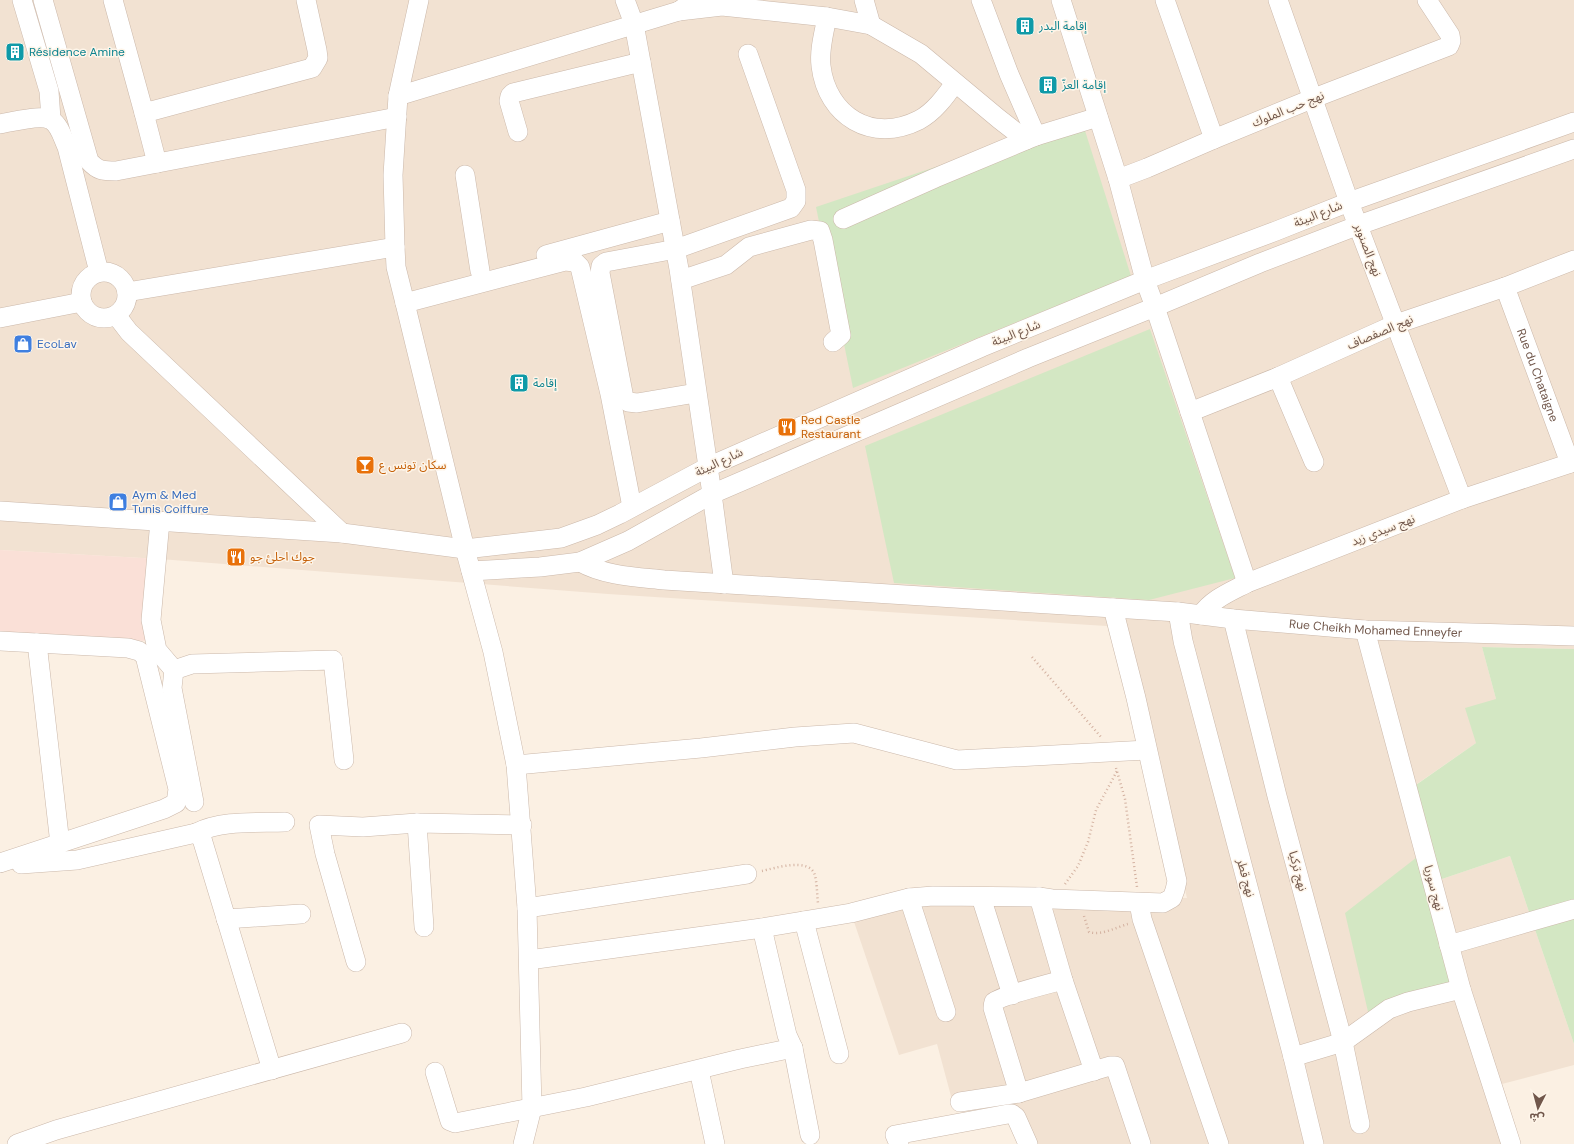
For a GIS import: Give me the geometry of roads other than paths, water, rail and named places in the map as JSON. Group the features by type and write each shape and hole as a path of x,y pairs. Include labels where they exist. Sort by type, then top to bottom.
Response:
{"street":[{"path":"22,0 49,91 51,120 59,129 67,147 99,272"},
{"path":"42,0 89,161 95,169 116,171 157,164 397,117"},
{"path":"113,0 157,164"},
{"path":"144,113 312,68 318,58 318,50 306,0"},
{"path":"625,0 634,24 676,250 724,584"},
{"path":"679,11 694,0"},
{"path":"864,0 871,25"},
{"path":"981,0 1031,138"},
{"path":"1061,0 1118,179 1145,280 1247,583"},
{"path":"1165,0 1214,139"},
{"name":"نهج الصنوبر","path":"1278,0 1314,98 1349,202 1462,499"},
{"name":"نهج حب الملوك","path":"1118,179 1314,98 1449,46 1451,41 1450,35 1427,0"},
{"path":"422,1 398,96 394,175 394,247 396,268 465,549 493,652 516,765 522,825 527,908 532,1108 523,1144"},
{"path":"398,96 679,11 722,6 827,17 871,25 921,54 955,83 1031,138"},
{"path":"827,17 821,64 824,81 830,97 845,114 861,125 883,129 902,126 920,120 939,104 955,83"},
{"path":"696,392 637,402 628,402 624,398 600,273 601,266 606,262 676,250 791,208 796,201 796,190 748,54"},
{"path":"518,132 509,101 510,96 513,93 641,62"},
{"path":"843,219 1031,138 1098,117"},
{"path":"0,124 40,118 51,120"},
{"name":"شارع البيئة","path":"0,511 342,533 465,549 561,538 597,525 708,466 982,347 1145,280 1349,202 1574,122"},
{"name":"شارع البيئة","path":"471,571 540,567 580,562 628,541 712,494 1028,358 1155,308 1260,263 1359,225 1574,149"},
{"path":"465,175 480,271"},
{"path":"403,296 480,271 578,247 670,221"},
{"path":"681,280 726,266 749,247 810,230 820,231 824,240 841,335 833,342"},
{"path":"127,292 394,247"},
{"name":"نهج الصفصاف","path":"1190,412 1278,377 1396,324 1505,287 1574,260"},
{"path":"403,296 565,261 575,262 580,267 610,394 632,507"},
{"path":"99,272 114,274 120,278 125,284 127,292 125,305 116,314 103,318 96,316 85,308 82,302 81,294 83,287 92,275 99,272"},
{"name":"Rue du Chataigne","path":"1505,287 1572,462"},
{"path":"0,318 82,302"},
{"path":"116,314 129,332 342,533"},
{"path":"1278,377 1314,462"},
{"name":"نهج سيدي زيد","path":"1201,615 1215,600 1247,583 1462,499 1572,462"},
{"path":"160,522 151,620 157,650 174,670 172,688 194,802"},
{"name":"Rue Cheikh Mohamed Enneyfer","path":"580,562 615,574 664,580 1178,612 1233,619 1365,630 1574,636"},
{"path":"529,960 762,928 851,913 909,898 933,896 1046,898 1079,900 1141,911 1172,898 1177,881 1113,608"},
{"name":"نهج قطر","path":"1178,612 1183,641 1293,1057 1314,1144"},
{"name":"نهج تركيا","path":"1233,619 1343,1042 1360,1124"},
{"name":"نهج سوريا","path":"1365,630 1461,989 1511,1144"},
{"path":"0,642 128,648 139,651 145,656 178,790 176,803 164,809 0,864"},
{"path":"37,643 60,844"},
{"path":"174,670 192,664 333,660 344,760"},
{"path":"516,765 854,732 957,760 1147,750"},
{"path":"0,864 77,860 196,833 208,827 220,824 285,822"},
{"path":"356,962 325,854 319,825 363,826 417,823 522,825"},
{"path":"417,823 424,927"},
{"path":"196,833 202,839 272,1070"},
{"path":"527,908 747,874"},
{"path":"981,897 1012,995"},
{"path":"909,898 946,1012"},
{"path":"1046,898 1063,980 1094,1071"},
{"path":"1449,945 1574,909"},
{"path":"1141,911 1219,1144"},
{"path":"226,919 301,914"},
{"path":"812,919 839,1054"},
{"path":"762,928 787,1035 793,1048 810,1135"},
{"path":"1019,1093 993,1008 995,1001 1063,980"},
{"path":"1293,1057 1343,1042 1389,1009 1408,1002 1461,989"},
{"path":"17,1144 56,1130 402,1033"},
{"path":"435,1072 450,1121 456,1123 586,1097 740,1059 793,1048"},
{"path":"960,1102 1019,1093 1110,1066 1116,1068 1141,1144"},
{"path":"699,1070 715,1144"},
{"path":"899,1144 895,1135 1012,1114 1016,1117 1028,1144"}],"place":[{"name":"إقامة البدر","path":"1025,26"},
{"name":"Résidence Amine","path":"15,52"},
{"name":"إقامة العزّ","path":"1048,85"},
{"name":"EcoLav","path":"23,344"},
{"name":"إقامة","path":"519,383"},
{"name":"Red Castle Restaurant","path":"787,427"},
{"name":"سكان تونس ع","path":"365,465"},
{"name":"Aym & Med Tunis Coiffure","path":"118,502"},
{"name":"جوك احلئ جو","path":"236,557"}]}
